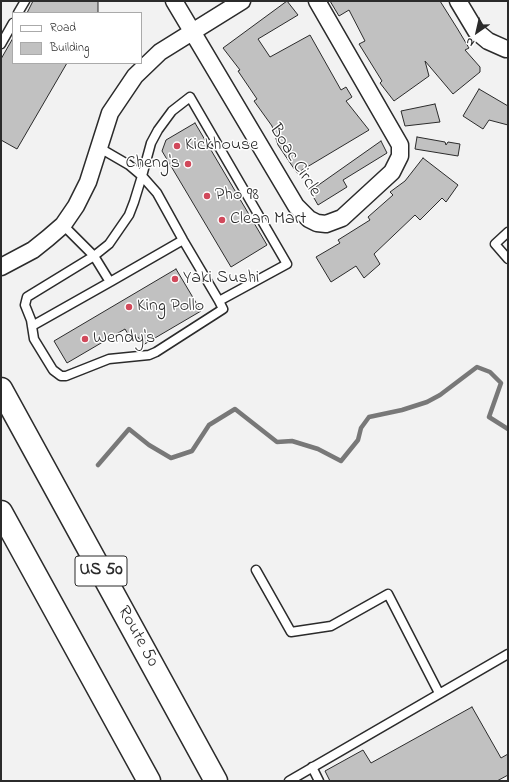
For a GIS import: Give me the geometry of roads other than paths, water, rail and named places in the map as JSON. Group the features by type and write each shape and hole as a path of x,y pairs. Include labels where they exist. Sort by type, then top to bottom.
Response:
{"highway":[{"name":"Route 50","path":"1,389 216,781"},
{"path":"1,512 149,781"}],"street":[{"name":"Boac Circle","path":"174,1 296,206 309,219 317,223 334,222 342,218 392,172 400,156 400,145 317,1"},
{"path":"1,267 33,250 63,225 76,206 88,182 110,113 135,76 160,52 242,1"},
{"path":"458,1 476,31 488,41 506,48"}],"lane":[{"path":"19,12 25,1"},
{"path":"1,44 12,25"},
{"path":"190,97 287,264 221,305 156,352 149,355 109,359 66,376 61,376 53,370 34,339 32,326 25,305 27,297 94,256 109,244 128,215 142,176 151,143 158,130 172,111 190,97"},
{"path":"98,147 129,165 142,176 157,193 221,305"},
{"path":"63,225 94,256 110,282"},
{"path":"508,232 495,244 508,259"},
{"path":"32,326 183,240"},
{"path":"256,570 291,632 331,626 388,594 439,694"},
{"path":"289,781 508,654"},
{"path":"312,767 319,781"}],"waterway":[{"path":"98,465 129,429 149,445 171,458 192,451 209,425 235,409 277,442 292,441 318,449 341,461 358,440 361,428 369,417 402,410 427,402 440,395 477,367 490,372 501,383 489,417 508,429"}],"place":[{"name":"Kickhouse","path":"177,146"},
{"name":"Cheng's","path":"188,164"},
{"name":"Pho 98","path":"207,196"},
{"name":"Clean Mart","path":"222,220"},
{"name":"Yaki Sushi","path":"175,279"},
{"name":"King Pollo","path":"129,307"},
{"name":"Wendy's","path":"85,339"}]}
